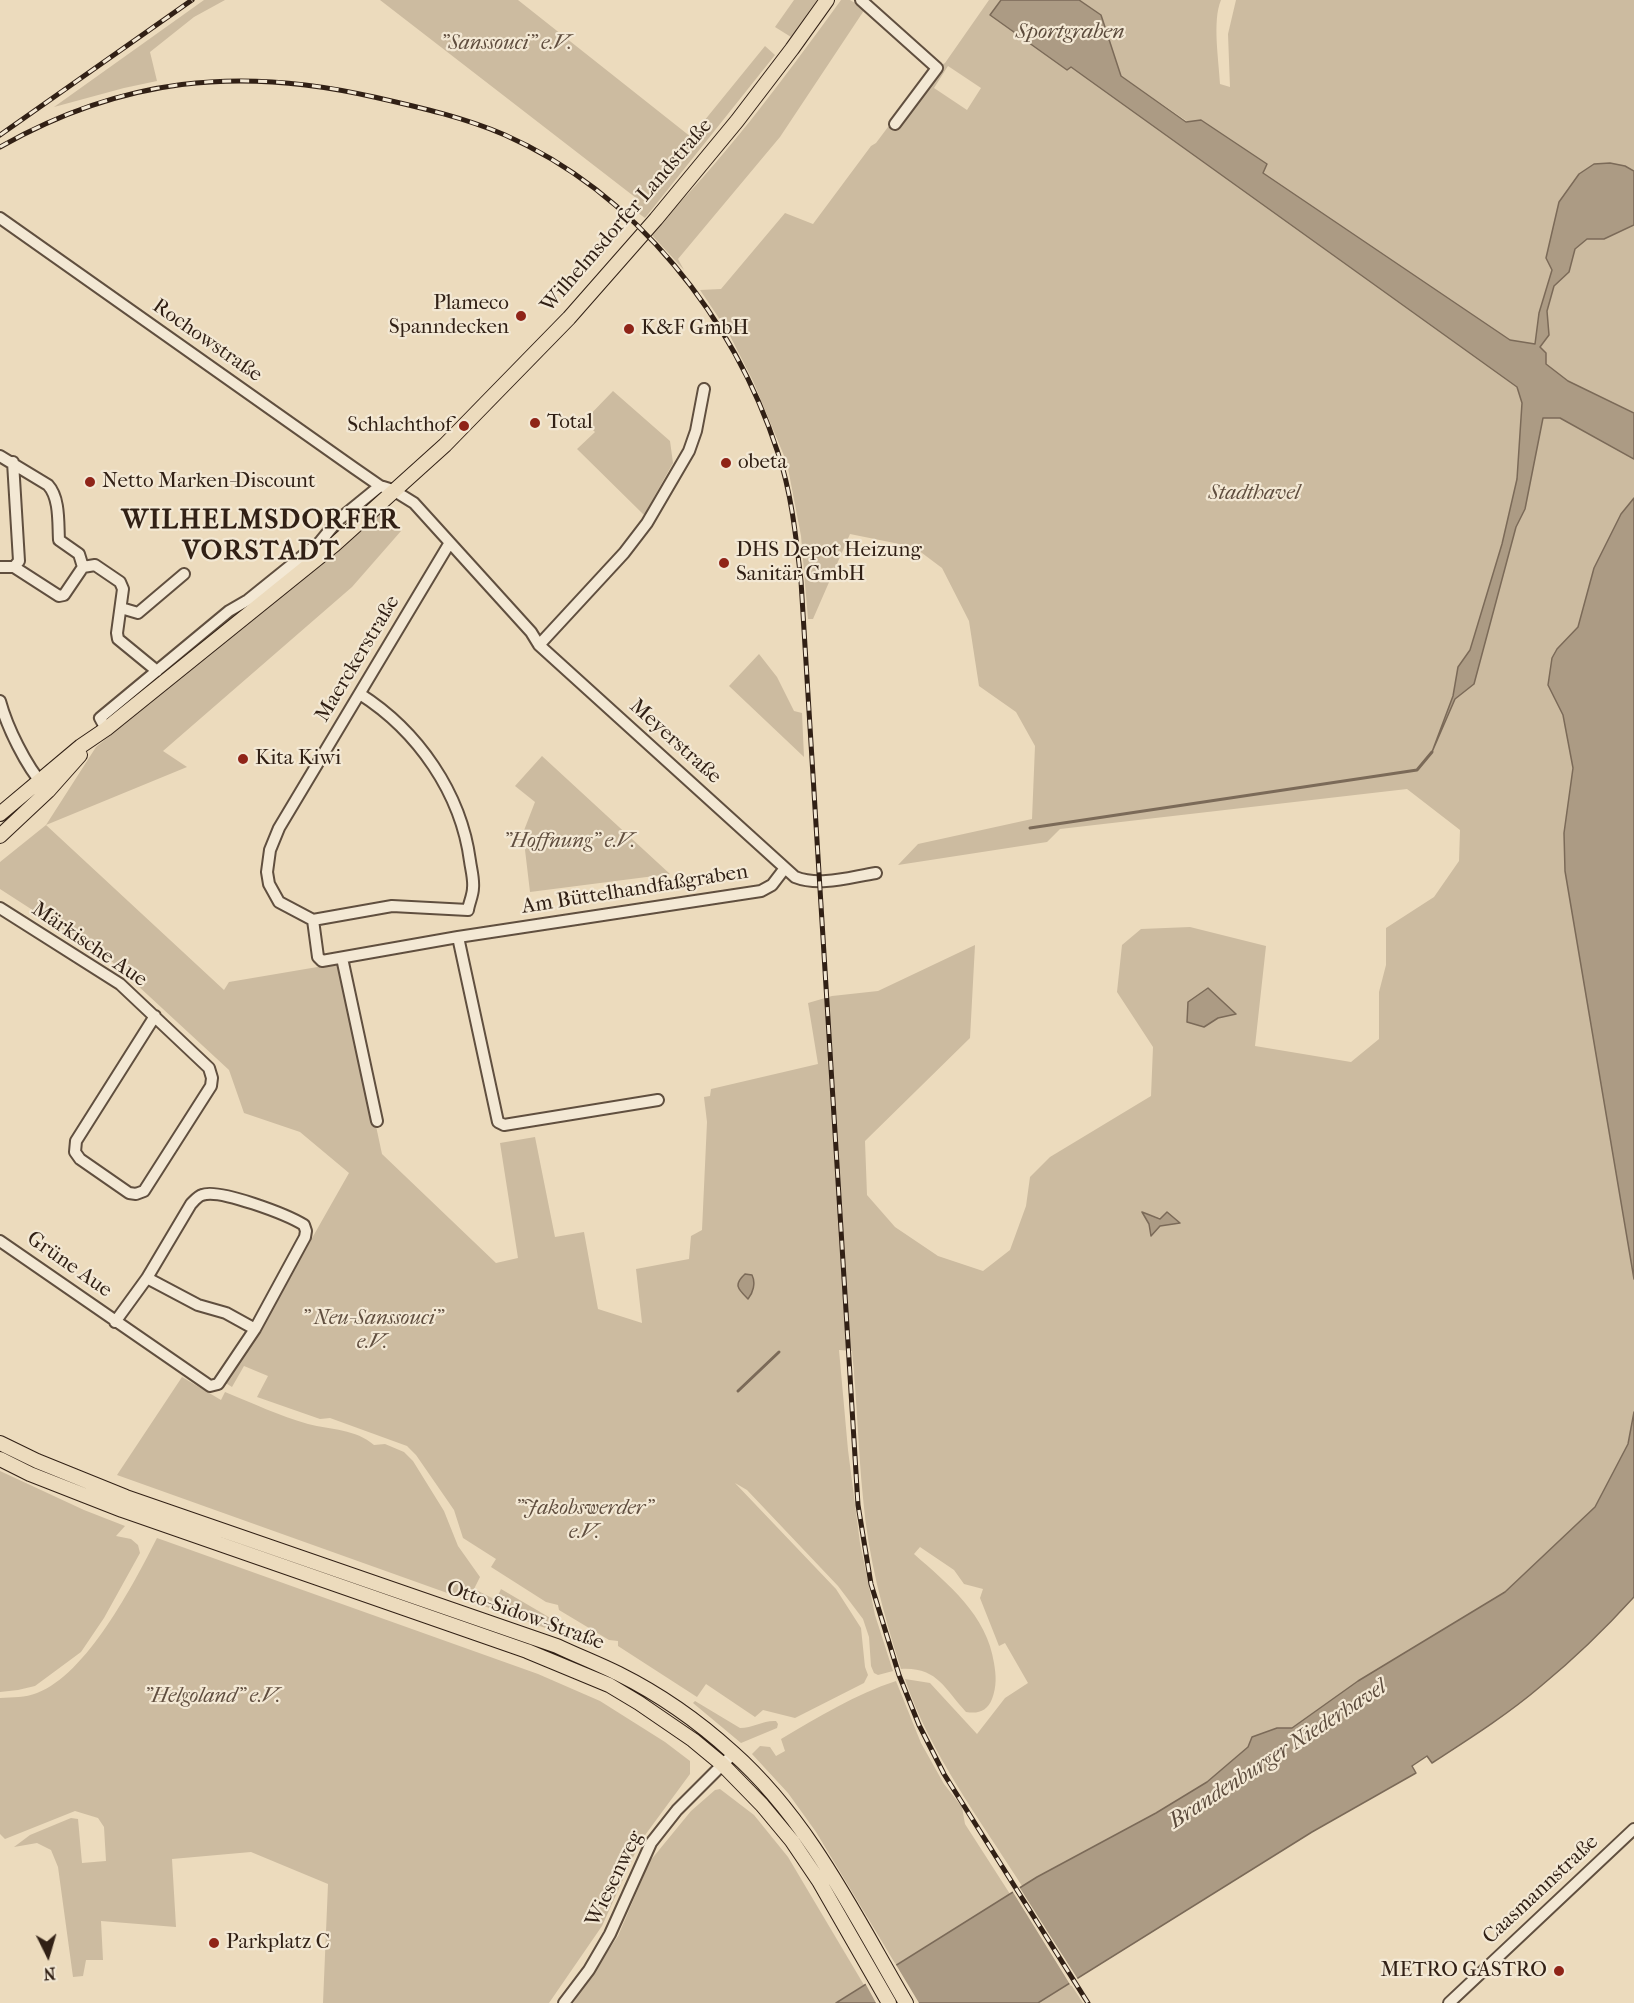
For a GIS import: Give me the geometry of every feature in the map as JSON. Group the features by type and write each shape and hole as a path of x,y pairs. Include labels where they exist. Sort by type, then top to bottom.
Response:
{"main road":[{"name":"Wilhelmsdorfer Landstraße","path":"0,836 26,811 44,786 81,746 103,732 169,669 250,605 334,545 387,488 445,445 608,275 737,121 827,0"},
{"name":"Wilhelmsdorfer Landstraße","path":"0,814 17,800 44,786"},
{"name":"Otto-Sidow-Straße","path":"0,1443 37,1461 126,1497 557,1646 639,1686 703,1728 734,1753 770,1792 805,1834 906,2003"},
{"name":"Otto-Sidow-Straße","path":"0,1459 30,1474 122,1510 516,1647 598,1681 639,1703 693,1740 722,1764 762,1805 792,1841 819,1881 889,2003"}],"street":[{"path":"861,0 937,68 895,124"},
{"name":"Rochowstraße","path":"0,218 387,488"},
{"path":"539,645 624,553 647,523 689,451 696,431 704,389"},
{"path":"0,456 13,462 53,490 56,498 59,540 79,554 83,567"},
{"path":"13,462 19,561 14,567"},
{"name":"Meyerstraße","path":"387,488 414,503 531,632 539,645 785,868"},
{"name":"Maerckerstraße","path":"314,920 287,907 273,893 267,872 270,850 281,825 449,544"},
{"path":"0,567 14,567 59,596 64,595 83,567 95,565 120,582 123,589 118,639 157,671"},
{"path":"121,608 138,613 184,574"},
{"name":"Wilhelmsdorfer Landstraße","path":"103,732 100,718 157,671 169,669"},
{"path":"314,920 392,906 468,910 474,887 462,825 449,791 438,771 382,708 360,694"},
{"path":"0,701 3,714 28,763 44,786"},
{"path":"785,868 795,877 807,882 876,873"},
{"name":"Am Büttelhandfaßgraben","path":"314,920 318,957 322,961 761,891 772,885 785,868"},
{"name":"Märkische Aue","path":"0,908 120,984 155,1016 209,1068 212,1078 211,1086 144,1191 136,1194 129,1193 80,1159 75,1152 76,1141 155,1016"},
{"path":"458,938 498,1122 504,1125 534,1122 541,1118 658,1100"},
{"path":"342,958 377,1121"},
{"name":"Grüne Aue","path":"0,1241 115,1322 210,1386 218,1384 255,1329 305,1238 304,1225 258,1205 223,1196 201,1195 191,1204 147,1278 115,1322"},
{"name":"Grüne Aue","path":"147,1278 198,1305 226,1313 255,1329"},
{"name":"Wiesenweg","path":"564,2003 589,1970 610,1934 651,1843 677,1810 734,1753"},
{"name":"Caasmannstraße","path":"1449,2003 1634,1829"}],"green space":[{"path":"204,0 225,0 194,17 150,52 157,81 54,107"},
{"name":"\"Sanssouci\" e.V.","path":"380,0 518,0 691,137 765,46 775,55 645,218 634,210 640,201"},
{"path":"794,0 817,0 791,37 775,27"},
{"path":"841,0 850,0 865,9 780,137 678,259 684,270 650,233 727,150"},
{"path":"989,0 1001,0 991,15 1070,66 1271,179 1121,76 1101,15 1079,0 1221,0 1216,30 1220,84 1230,87 1228,34 1236,0 1634,0 1634,498 1621,514 1594,568 1578,627 1557,649 1548,685 1563,715 1573,768 1564,833 1565,871 1634,1279 1634,1412 1628,1444 1595,1507 1505,1592 1358,1681 1292,1728 1277,1728 1248,1747 1207,1782 1156,1813 1022,1886 942,1759 915,1706 905,1679 930,1683 977,1734 1005,1698 1028,1683 1005,1643 999,1646 980,1598 983,1589 964,1584 954,1570 920,1547 914,1554 964,1602 975,1615 983,1630 994,1663 996,1681 994,1694 985,1709 979,1712 966,1712 932,1675 913,1669 901,1669 882,1606 865,1520 852,1351 839,1350 848,1450 860,1543 875,1615 893,1671 878,1675 874,1673 871,1666 869,1637 863,1619 838,1586 747,1490 735,1483 836,1589 861,1628 868,1675 864,1683 795,1718 763,1710 755,1717 706,1684 697,1697 618,1646 618,1641 609,1640 559,1610 558,1605 546,1602 491,1567 496,1559 463,1538 454,1510 416,1455 407,1446 330,1418 320,1419 257,1397 268,1376 244,1366 232,1387 224,1382 257,1335 349,1173 300,1132 244,1113 229,1070 110,960 0,889 0,862 46,825 224,990 229,982 341,963 382,1154 496,1263 518,1258 500,1143 535,1137 555,1237 584,1232 598,1309 642,1323 636,1269 689,1259 691,1236 702,1230 707,1122 704,1097 710,1096 711,1089 818,1064 808,1003 832,996 878,991 975,945 970,1038 865,1141 867,1195 895,1227 938,1256 983,1271 1010,1250 1026,1206 1030,1177 1050,1157 1151,1096 1153,1047 1117,992 1122,945 1141,929 1190,927 1266,946 1255,1046 1351,1062 1379,1039 1379,992 1386,965 1386,928 1434,897 1459,861 1460,830 1407,789 1060,829 1047,842 898,865 918,844 1032,819 1035,746 1016,712 979,686 969,621 942,568 914,547 850,534 813,619 808,619 801,536 787,463 753,381 727,330 700,290 721,289 785,213 813,224 930,71 945,63","holes":["948,66 981,88 967,110 934,88","1208,988 1235,1014 1218,1018 1204,1027","1143,1213 1179,1223 1160,1226 1151,1235 1149,1224"]},
{"path":"613,391 670,441 673,463 644,515 577,449 595,432 584,421"},
{"path":"382,510 401,531 352,587 163,751 187,767 46,825 96,747 316,569"},
{"path":"759,654 777,677 794,711 802,713 804,757 729,686"},
{"name":"\"Hoffnung\" e.V.","path":"542,756 670,874 530,892 523,833 535,802 515,786"},
{"path":"182,1377 221,1400 225,1392 298,1421 351,1433 374,1445 385,1444 404,1452 413,1461 444,1511 458,1546 480,1577 474,1589 496,1600 501,1589 564,1626 562,1634 117,1475"},
{"path":"0,1471 84,1510 125,1526 116,1536 131,1539 138,1545 140,1553 104,1618 81,1652 35,1686 0,1692"},
{"name":"\"Helgoland\" e.V.","path":"157,1538 538,1674 600,1701 665,1742 690,1761 690,1774 640,1842 602,1926 549,2003 323,2003 328,1884 251,1852 172,1859 176,1927 101,1921 103,1960 86,1960 83,1976 73,1977 58,1867 51,1850 37,1843 14,1847 30,1835 71,1818 78,1819 82,1863 106,1861 104,1827 98,1818 75,1811 5,1839 0,1834 0,1698 23,1697 37,1693 56,1683 73,1667 91,1648 122,1603"},
{"path":"896,1681 921,1743 944,1784 962,1807 965,1824 1010,1894 896,1965 816,1832 788,1793 752,1754 760,1746 770,1747 776,1756 785,1751 781,1739 852,1699"},
{"path":"695,1701 740,1728 776,1721 777,1728 741,1743 693,1703"},
{"path":"720,1789 754,1815 788,1857 864,1985 836,2003 573,2003 618,1936 650,1861 691,1811 715,1790"},
{"path":"1070,1983 1083,2003 1038,2003"}],"water":[{"name":"Sportgraben","path":"1001,0 1079,0 1101,15 1121,76 1186,122 1201,120 1267,164 1263,173 1510,340 1535,344 1539,313 1552,270 1546,258 1559,202 1579,174 1594,164 1610,163 1625,166 1634,171 1634,225 1604,239 1587,239 1575,249 1569,272 1554,286 1547,311 1549,335 1540,347 1546,353 1546,364 1568,381 1634,413 1634,459 1560,418 1543,418 1525,509 1516,527 1474,684 1455,699 1432,752 1453,696 1458,667 1470,650 1502,544 1517,479 1522,403 1517,387 1071,67 1067,70 990,15"},
{"path":"1634,498 1634,1279 1565,871 1564,833 1573,768 1563,715 1548,685 1552,658 1557,649 1578,627 1594,568 1621,514"},
{"path":"1208,988 1236,1014 1218,1018 1204,1027 1187,1022 1188,1002"},
{"path":"1142,1212 1160,1219 1167,1212 1180,1223 1160,1226 1151,1236 1149,1224"},
{"path":"745,1274 752,1275 754,1281 753,1291 748,1299 738,1287 739,1281"},
{"name":"Brandenburger Niederhavel","path":"1634,1412 1634,1597 1601,1632 1515,1707 1432,1763 1427,1756 1412,1766 1416,1773 1312,1832 1038,2003 836,2003 1037,1877 1156,1813 1207,1782 1248,1747 1252,1737 1277,1728 1292,1728 1358,1681 1505,1592 1595,1507 1628,1444"}],"pier":[{"path":"1018,1885 1079,1981 1071,1986 1011,1889"},
{"path":"895,1963 919,2003 876,2003 864,1981"}],"waterway":[{"path":"1030,828 1417,770 1432,752"},
{"path":"738,1391 779,1352"}],"railway":[{"path":"0,135 192,0"},
{"path":"0,147 46,124 91,106 136,93 182,84 228,81 275,82 324,87 440,113 505,135 553,160 597,190 637,226 674,265 707,308 735,355 759,403 783,469 793,517 801,581 858,1505 871,1584 899,1675 919,1725 944,1774 1088,2003"}],"place":[{"name":"Plameco Spanndecken","path":"521,316"},
{"name":"K&F GmbH","path":"629,329"},
{"name":"Total","path":"535,423"},
{"name":"Schlachthof","path":"464,426"},
{"name":"obeta","path":"726,463"},
{"name":"Netto Marken-Discount","path":"90,482"},
{"name":"DHS Depot Heizung Sanitär GmbH","path":"724,563"},
{"name":"Kita Kiwi","path":"243,759"},
{"name":"Parkplatz C","path":"214,1943"},
{"name":"METRO GASTRO","path":"1559,1971"}],"district":[{"name":"WILHELMSDORFER VORSTADT","path":"261,536"}],"park label":[{"name":"Stadthavel","path":"1254,494"},
{"name":"\" Neu-Sanssouci\" e.V.","path":"372,1331"},
{"name":"\"Jakobswerder\" e.V.","path":"584,1521"}]}
